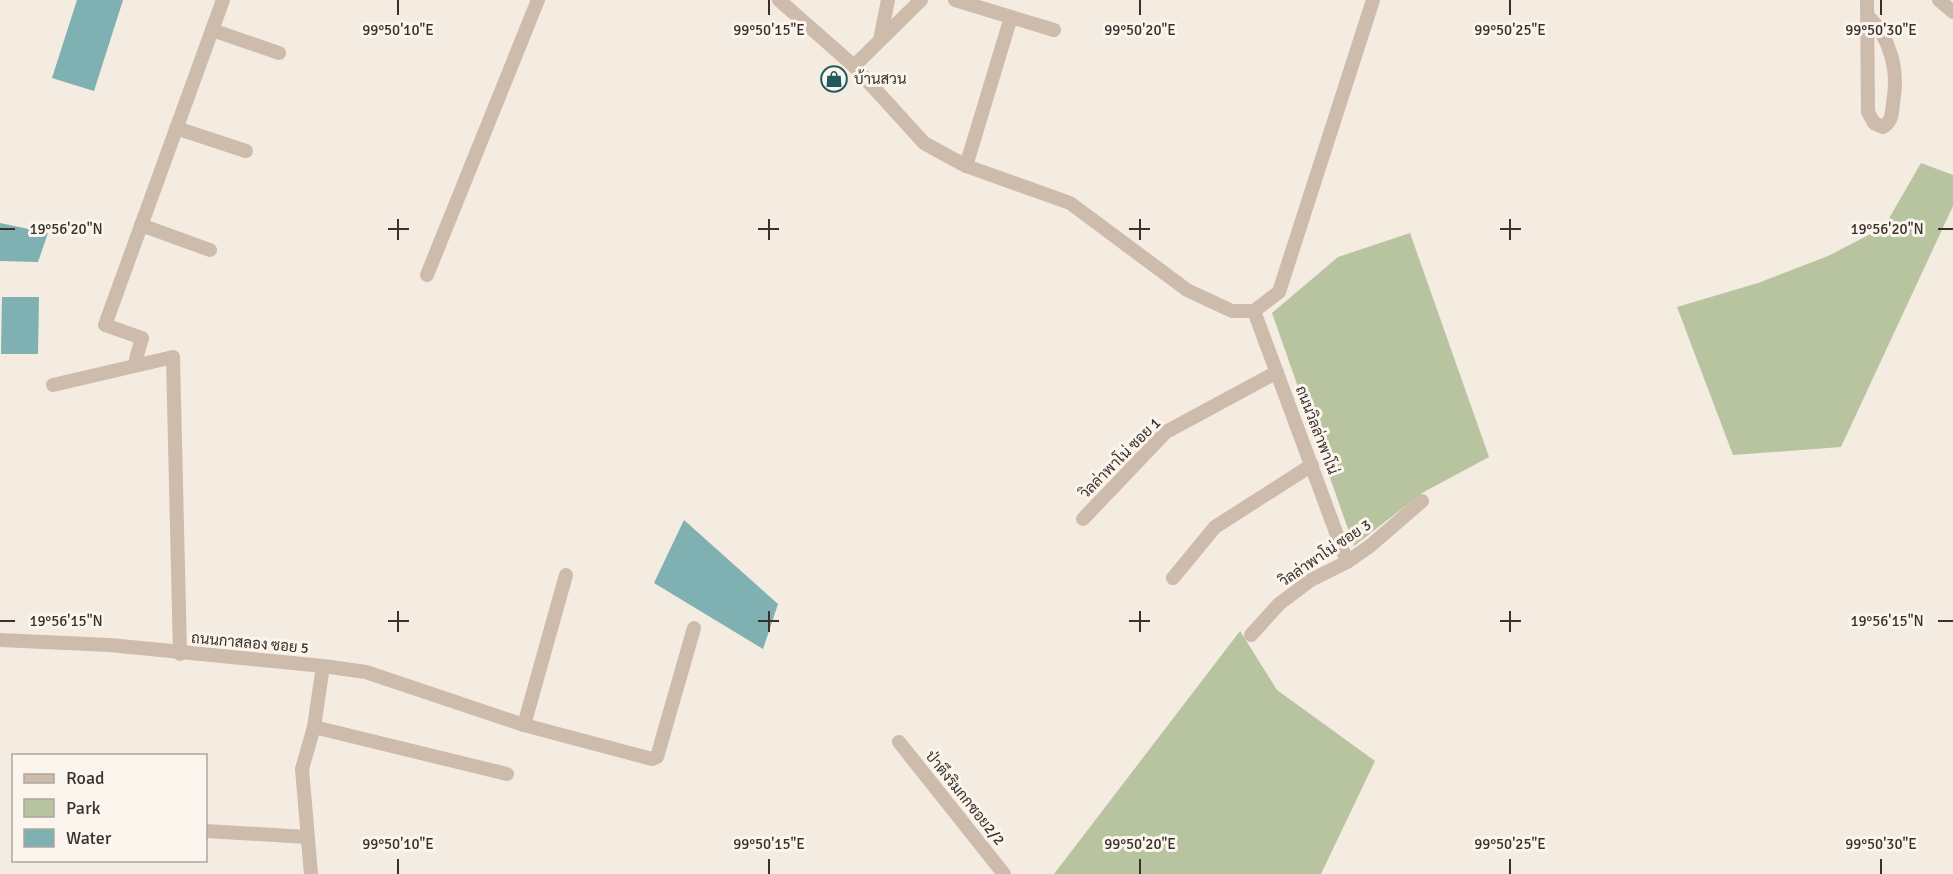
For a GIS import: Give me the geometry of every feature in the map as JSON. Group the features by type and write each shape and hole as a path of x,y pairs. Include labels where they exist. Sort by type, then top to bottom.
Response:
{"street":[{"path":"136,359 142,338 105,325 223,0"},
{"path":"427,275 538,0"},
{"path":"779,0 854,66 924,143 966,166 1070,203 1187,290 1232,311 1254,311 1279,292 1373,0"},
{"path":"880,40 888,0"},
{"path":"854,66 921,0"},
{"path":"956,0 971,2 1054,30"},
{"path":"1867,0 1867,15 1868,112 1874,123 1883,128 1891,120 1896,70 1883,37 1867,15"},
{"path":"1939,0 1953,12"},
{"path":"966,166 1011,17"},
{"path":"212,30 279,53"},
{"path":"176,128 246,151"},
{"path":"141,225 210,250"},
{"name":"ถนนวิลล่าพาโน่","path":"1254,311 1347,562"},
{"path":"52,385 173,357 180,654"},
{"name":"วิลล่าพาโน่ ซอย 1","path":"1083,519 1166,432 1277,372"},
{"path":"1173,579 1215,527 1312,465"},
{"name":"วิลล่าพาโน่ ซอย 3","path":"1251,635 1279,604 1311,580 1347,562 1422,501"},
{"path":"524,725 566,575"},
{"path":"323,666 366,672 524,725 652,759 657,757 694,628"},
{"name":"ถนนกาสลอง ซอย 5","path":"0,640 110,645 180,654 323,666 314,727 302,769 311,874"},
{"path":"314,727 507,774"},
{"name":"ป่าตึงริมกกซอย2/2","path":"899,742 1004,874"},
{"path":"207,831 307,837"}],"green space":[{"path":"1921,163 1953,175 1953,206 1841,447 1733,455 1677,307 1758,283 1828,256 1884,227"},
{"path":"1410,233 1489,457 1422,493 1354,546 1272,313 1338,257"},
{"path":"1240,631 1277,690 1375,761 1321,874 1054,874"}],"water":[{"path":"77,0 123,0 94,91 52,78"},
{"path":"0,223 48,233 38,262 0,261"},
{"path":"2,297 39,297 38,354 1,354"},
{"path":"684,520 778,604 763,649 654,583"}],"place":[{"name":"บ้านสวน","path":"834,79"}]}
